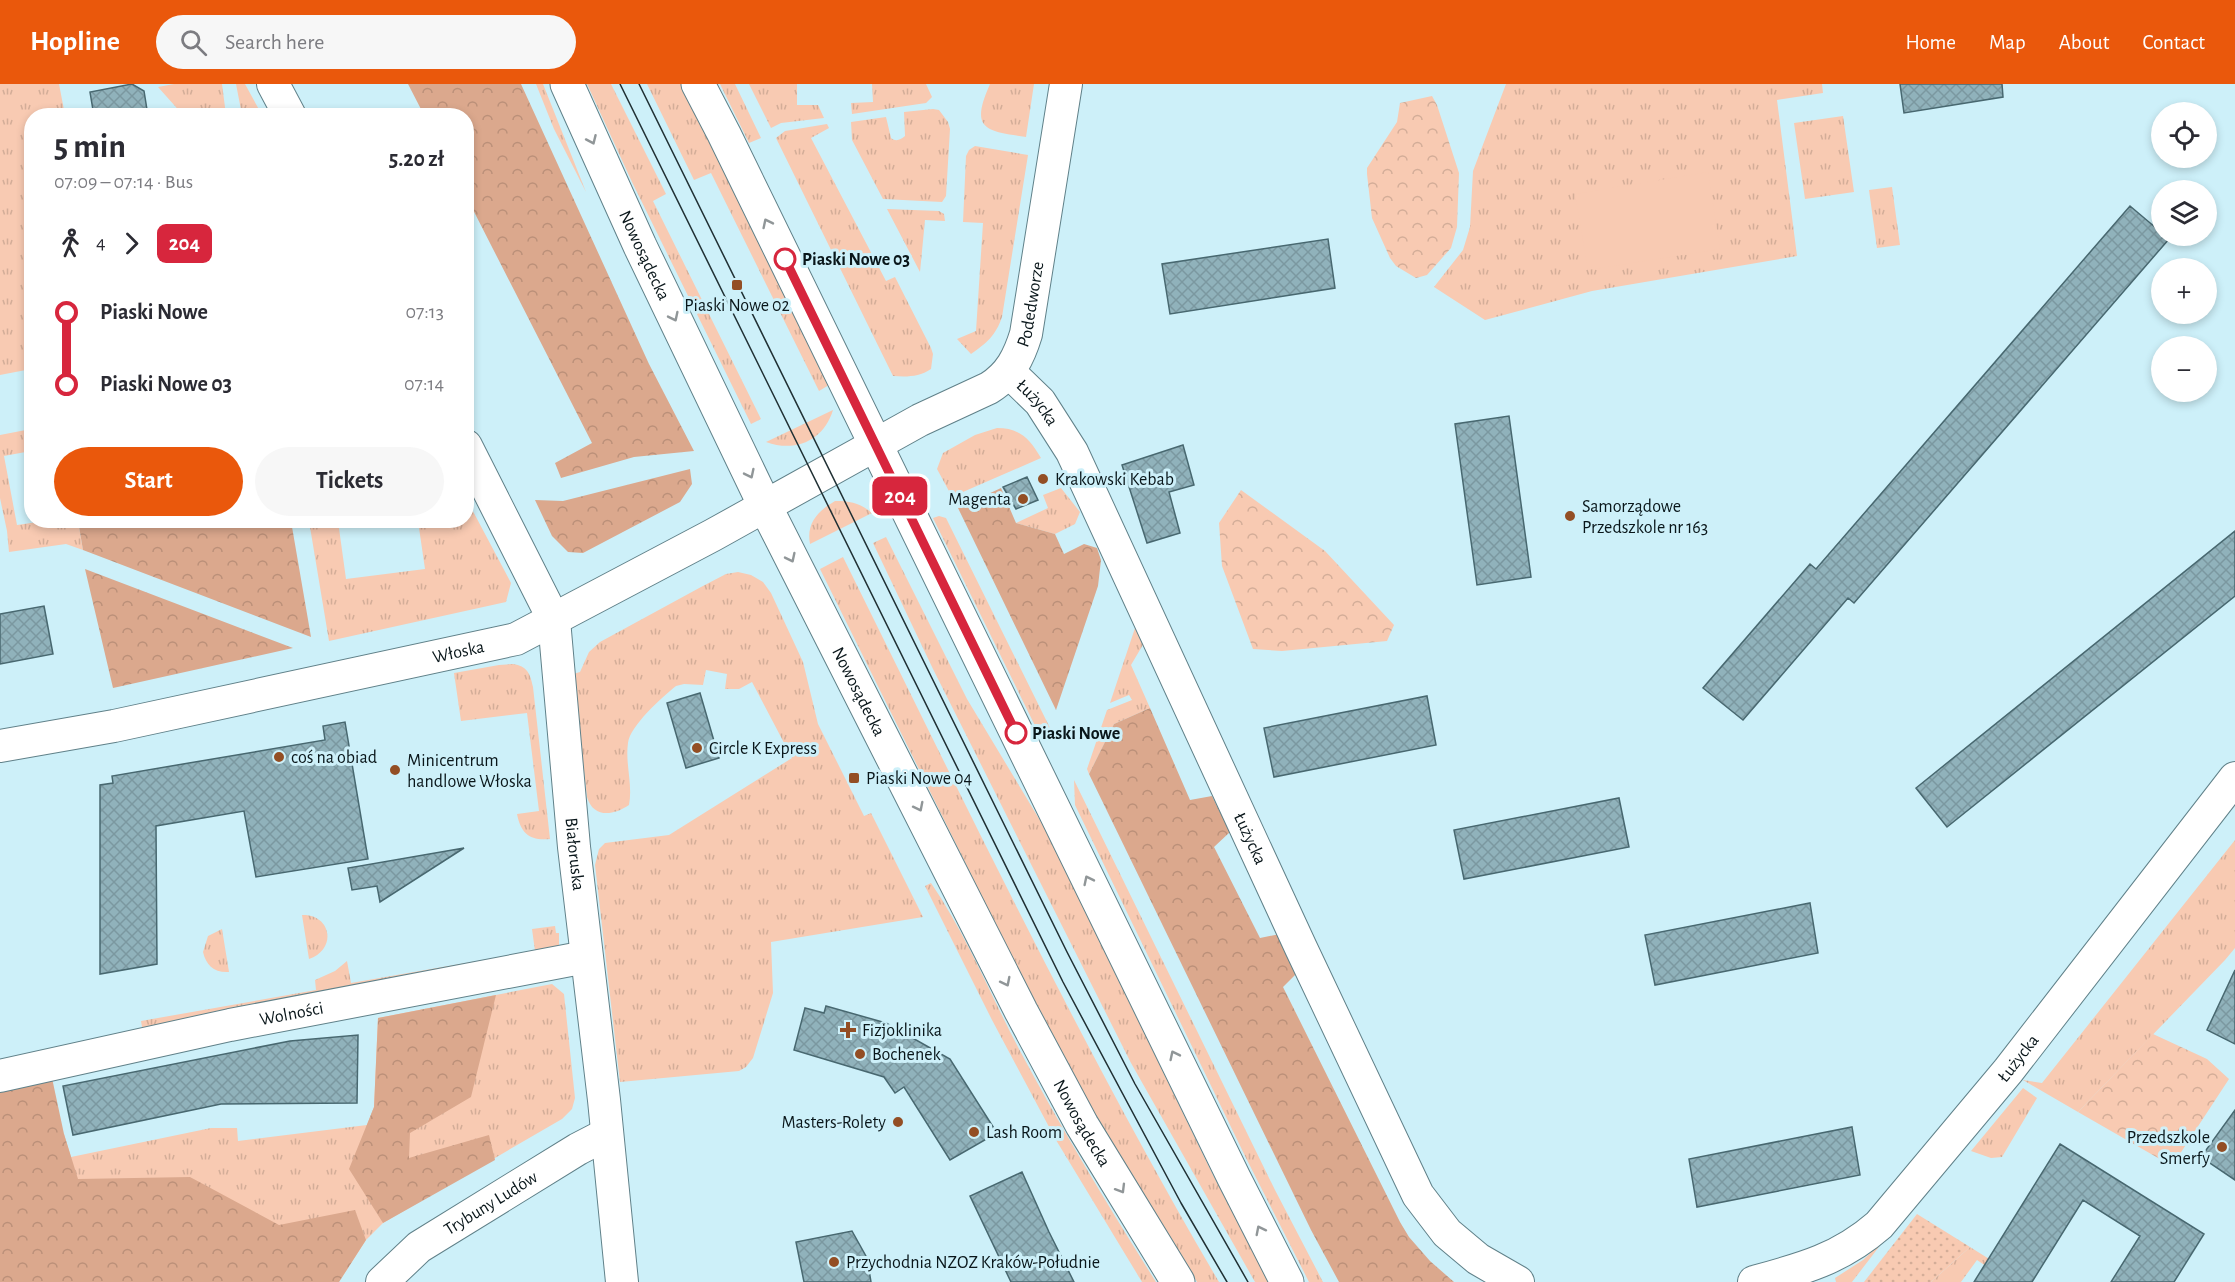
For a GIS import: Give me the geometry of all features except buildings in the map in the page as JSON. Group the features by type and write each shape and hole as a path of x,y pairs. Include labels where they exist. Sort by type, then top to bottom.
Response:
{"main road":[{"name":"Nowosądecka","path":"567,84 640,246 765,506 1021,1011 1082,1125 1178,1282"},
{"path":"698,84 1287,1282"}],"street":[{"path":"273,84 286,108"},
{"name":"Podedworze","path":"876,445 920,420 1000,382 1019,356 1026,334 1066,84"},
{"name":"Łużycka","path":"1009,372 1040,402 1072,452 1418,1195 1447,1233 1478,1259 1518,1282"},
{"name":"Włoska","path":"0,746 114,726 516,639 876,445"},
{"name":"Białoruska","path":"474,462 554,620 586,957 622,1282"},
{"name":"Łużycka","path":"1754,1282 1810,1267 1861,1241 1879,1225 2008,1071 2235,778"},
{"name":"Wolności","path":"0,1076 230,1025 586,957"},
{"name":"Trybuny Ludów","path":"382,1282 419,1247 578,1149 607,1134"}],"green space":[{"path":"0,84 59,84 64,108 24,108 24,370 0,375"},
{"path":"174,84 222,84 225,108 177,108 158,87"},
{"path":"236,84 245,84 258,108 241,108"},
{"path":"408,84 521,84 649,364 694,451 634,457 561,478 555,463 592,443 474,212 474,108 420,108"},
{"path":"536,84 543,84 586,192 554,129"},
{"path":"587,84 611,84 666,194 653,201 761,419 751,424 632,182"},
{"path":"647,84 681,84 829,385 819,391 711,173 694,180"},
{"path":"720,84 735,84 761,138 749,143"},
{"path":"749,84 797,84 797,105 818,105 824,118 781,123 771,128"},
{"path":"872,84 926,84 932,97 926,103 852,114 851,103 873,102"},
{"path":"990,84 1034,84 1026,137 1000,133 985,125 981,110"},
{"path":"1506,84 1822,84 1823,93 1777,100 1797,256 1592,291 1485,320 1434,287 1463,250 1470,227 1473,171"},
{"path":"1432,96 1459,173 1457,227 1451,248 1427,275 1416,278 1396,266 1390,258 1372,218 1367,168 1397,122 1400,103"},
{"path":"939,110 950,129 946,196 942,202 883,199 852,140 851,122 886,117 891,138 898,140 905,136 904,112"},
{"path":"1843,116 1854,192 1805,199 1794,123"},
{"path":"827,124 829,128 811,138 886,281 895,277 931,348 933,354 931,369 922,374 893,376 776,138 785,131"},
{"path":"975,146 1028,155 1002,317 990,338 971,354 957,339 976,331 983,223 963,222 966,156"},
{"path":"1708,172 1720,249 1588,270 1575,194"},
{"path":"1892,187 1900,245 1877,248 1869,190"},
{"path":"887,209 939,211 944,214 945,221 925,220 920,272"},
{"path":"833,410 823,429 807,441 788,446 766,442"},
{"path":"997,428 1018,432 1033,445 1041,458 956,495 950,493 937,469 943,453 975,435"},
{"path":"24,430 24,452 4,456 17,525 24,524 24,528 79,528 83,550 66,544 9,552 0,498 0,435"},
{"path":"690,469 692,484 680,502 583,553 568,552 552,536 535,500 563,501"},
{"path":"1001,488 1016,523 1055,534 1064,554 1084,544 1097,548 1101,560 1098,586 1056,710 958,508"},
{"path":"1061,488 1080,512 1075,524 1055,534 1016,523 1048,508 1043,495"},
{"path":"1241,490 1325,551 1394,625 1387,641 1282,651 1253,649 1222,566 1219,523"},
{"path":"835,501 855,503 872,513 810,544 810,530 815,518"},
{"path":"474,513 511,583 506,602 329,641 310,528 339,528 346,579 425,569 419,528 474,528"},
{"path":"939,516 946,518 1050,728 1047,736 1042,740 933,518"},
{"path":"79,528 292,528 311,637 83,550"},
{"path":"886,537 967,699 1047,832 1213,1175 1269,1282 1255,1282 1131,1063 933,669 873,543"},
{"path":"843,557 1071,1014 1219,1282 1197,1282 1099,1123 1037,1008 820,569"},
{"path":"85,569 293,648 113,688"},
{"path":"738,572 751,575 763,582 771,593 803,662 818,724 864,816 871,813 923,917 771,942 773,993 753,1058 746,1067 739,1071 620,1082 595,865 599,849 605,843 669,835 792,758 752,682 739,689 725,689 727,674 706,670 703,685 676,686 640,720 628,743 629,805 610,813 599,812 590,804 587,797 573,674 580,672 589,652 600,642 726,574"},
{"path":"1136,625 1144,643 1131,665 1150,708 1114,724 1089,774 1087,769 1107,710 1132,700 1129,695 1110,703"},
{"path":"513,664 522,666 527,671 533,687 550,839 537,839 528,835 521,827 517,814 539,811 527,713 461,721 454,673"},
{"path":"1150,708 1190,800 1212,796 1230,832 1214,847 1260,938 1280,934 1298,972 1283,987 1400,1222 1409,1237 1430,1261 1454,1282 1339,1282 1311,1230 1089,774 1114,724"},
{"path":"1074,780 1275,1190 1323,1282 1309,1282 1246,1158 1075,805"},
{"path":"2235,840 2235,948 2225,960 2078,1112 2023,1080 2042,1083"},
{"path":"931,883 967,943 1051,1108 1156,1282 1142,1282 1056,1140 992,1020 925,886"},
{"path":"302,915 320,920 327,933 324,948 309,959"},
{"path":"555,926 556,933 559,933 559,948 143,1033 141,1021 316,990 315,980 335,971 347,961 351,983 535,951 532,929"},
{"path":"222,929 229,972 219,971 212,967 206,961 203,952 208,936"},
{"path":"552,984 564,994 575,1098 572,1109 562,1119 383,1223 366,1240 339,1282 0,1282 64,1134 71,1157 211,1128 237,1128 238,1141 367,1125 374,1107 378,1018"},
{"path":"496,995 471,1097 410,1133 409,1158 489,1135 495,1160 383,1223 349,1169 374,1107 378,1018"},
{"path":"2153,1034 2207,1059 2229,1079 2172,1166 2078,1112"},
{"path":"52,1078 64,1134 78,1179 190,1177 279,1225 355,1210 366,1240 339,1282 0,1282 0,1089"},
{"path":"2023,1088 2037,1098 2002,1157 1991,1158 1971,1151"},
{"path":"1917,1214 1970,1247 1931,1282 1864,1282"},
{"path":"1885,1239 1852,1282 1836,1282 1835,1278 1863,1260"},
{"path":"1970,1247 2026,1282 2009,1282 1977,1260 1961,1282 1931,1282"}],"tram line":[{"path":"620,84 1063,982 1181,1203 1227,1282"},
{"path":"639,84 1067,952 1135,1084 1248,1282"}],"bus line":[{"name":"204","path":"785,259 1016,733"}],"place":[{"name":"Piaski Nowe 03","path":"785,259"},
{"name":"Piaski Nowe 02","path":"737,285"},
{"name":"Krakowski Kebab","path":"1043,479"},
{"name":"Magenta","path":"1023,499"},
{"name":"Samorządowe Przedszkole nr 163","path":"1570,516"},
{"name":"Piaski Nowe","path":"1016,733"},
{"name":"Circle K Express","path":"697,748"},
{"name":"coś na obiad","path":"279,757"},
{"name":"Minicentrum handlowe Włoska","path":"395,770"},
{"name":"Piaski Nowe 04","path":"854,778"},
{"name":"Fizjoklinika","path":"848,1030"},
{"name":"Bochenek","path":"860,1054"},
{"name":"Masters-Rolety","path":"898,1122"},
{"name":"Lash Room","path":"974,1132"},
{"name":"Przedszkole Smerfy","path":"2222,1147"},
{"name":"Przychodnia NZOZ Kraków-Południe","path":"834,1262"}]}
